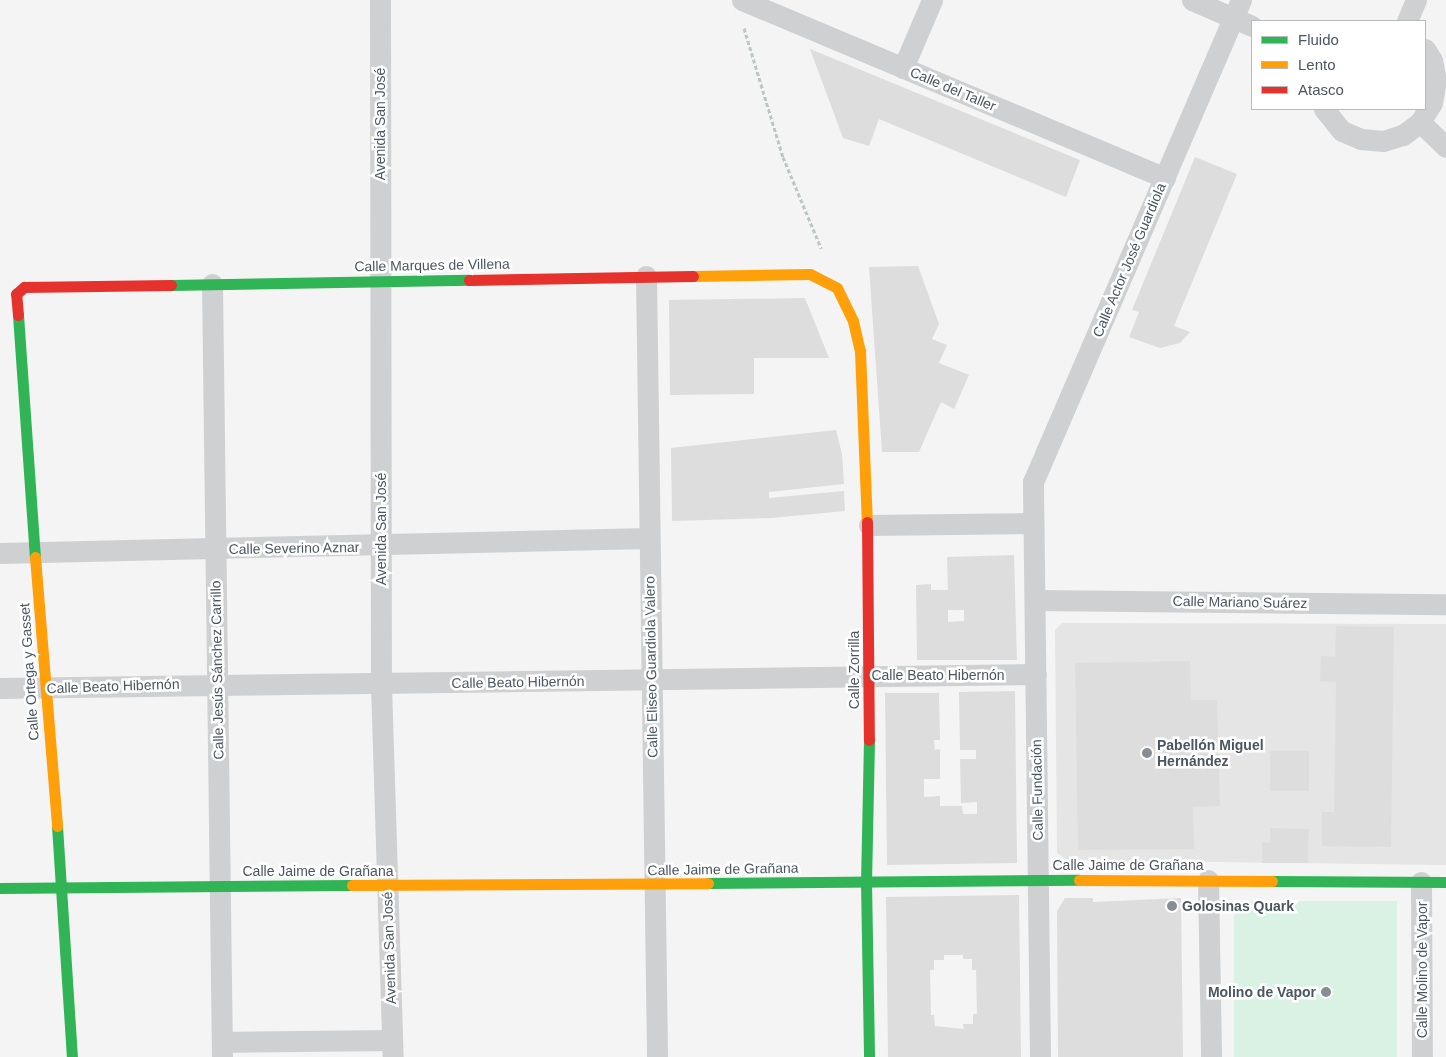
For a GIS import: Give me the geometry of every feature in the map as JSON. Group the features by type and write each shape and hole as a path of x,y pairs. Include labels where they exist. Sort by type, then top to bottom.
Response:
{"street":[{"name":"Avenida San José","path":"380,0 381,685 393,1048"},
{"path":"903,68 932,0"},
{"path":"1192,0 1243,15"},
{"path":"1407,20 1416,0"},
{"name":"Calle del Taller","path":"742,10 903,68 1165,178"},
{"name":"Calle Actor José Guardiola","path":"1032,523 1033,482 1165,178 1243,15"},
{"path":"1325,110 1342,131 1361,140 1383,141 1403,135 1420,122 1432,103 1436,82 1432,60 1426,51"},
{"path":"1420,122 1446,147"},
{"name":"Calle Marques de Villena","path":"24,287 810,274 837,288"},
{"name":"Calle Eliseo Guardiola Valero","path":"646,276 648,538 652,679 657,1057"},
{"name":"Calle Jesús Sánchez Carrillo","path":"212,284 222,1050"},
{"name":"Calle Ortega y Gasset","path":"24,287 16,294 44,688 62,888 72,1057"},
{"name":"Calle Zorrilla","path":"837,288 853,321 860,351 868,525 870,676 866,882 869,1057"},
{"path":"868,525 1032,523"},
{"name":"Calle Fundación","path":"1032,523 1035,600 1040,1057"},
{"name":"Calle Severino Aznar","path":"0,553 382,547 648,538"},
{"name":"Calle Mariano Suárez","path":"1035,600 1446,604"},
{"name":"Calle Beato Hibernón","path":"0,688 218,683 381,685 1036,674"},
{"name":"Calle Jaime de Grañana","path":"0,888 654,885 1038,880 1446,882"},
{"path":"1208,880 1211,1057"},
{"name":"Calle Molino de Vapor","path":"1421,882 1422,1057"},
{"path":"222,1050 393,1048"}],"path":[{"path":"742,10 748,48 783,157 823,253"}],"shaded area":[{"path":"1062,623 1446,624 1446,865 1067,860 1057,853 1055,630"}],"green space":[{"path":"1234,901 1397,901 1397,1057 1234,1057"}],"building":[{"path":"810,49 1080,160 1066,197 879,119 869,146 843,138"},
{"path":"1195,157 1237,174 1174,326 1190,332 1180,343 1160,348 1129,337 1139,312 1132,310"},
{"path":"918,266 939,324 932,339 947,345 939,363 969,375 954,409 941,402 919,452 882,452 869,267"},
{"path":"805,298 829,358 754,358 754,394 670,395 669,300"},
{"path":"836,430 842,454 844,484 769,492 769,498 844,491 845,511 772,518 672,521 671,448"},
{"path":"1014,555 1017,660 917,660 916,585 931,584 931,590 948,590 947,557","holes":["948,610 964,610 964,621 948,622"]},
{"path":"1336,626 1394,627 1391,847 1322,846 1322,812 1334,812 1336,682 1320,681 1321,656 1335,657"},
{"name":"Pabellón Miguel Hernández","path":"1190,661 1191,700 1217,700 1220,806 1193,807 1194,849 1078,850 1075,663"},
{"path":"1015,691 1017,863 887,865 885,693 939,693 940,740 934,740 935,750 940,749 940,779 924,779 924,797 940,796 940,806 962,806 963,814 977,814 977,802 961,803 960,759 976,759 976,750 960,750 959,692"},
{"path":"1270,751 1309,751 1309,791 1270,791"},
{"path":"1270,828 1309,829 1308,863 1262,863 1262,842 1270,843"},
{"path":"1019,895 1021,1057 888,1057 886,897","holes":["944,955 963,955 963,959 972,959 972,970 976,970 977,1014 973,1014 973,1024 963,1024 964,1029 935,1026 934,1015 931,1015 930,970 934,970 934,960 944,960"]},
{"path":"1065,898 1093,898 1093,902 1181,898 1183,1057 1058,1057 1057,911"}],"traffic: fast":[{"path":"171,285 469,280"},
{"path":"18,315 35,557"},
{"path":"869,740 866,882 869,1057"},
{"path":"57,826 72,1057"},
{"path":"708,883 1079,880"},
{"path":"1272,881 1446,882"},
{"path":"0,888 352,885"}],"traffic: slow":[{"path":"693,276 810,274 837,288 853,321 860,351 867,522"},
{"path":"35,557 57,826"},
{"path":"1079,880 1272,881"},
{"path":"352,885 708,883"}],"traffic: jam":[{"path":"469,280 693,276"},
{"path":"18,315 16,294 24,287 171,285"},
{"path":"867,522 869,740"}],"place":[{"name":"Pabellón Miguel Hernández","path":"1147,753"},
{"name":"Golosinas Quark","path":"1172,906"},
{"name":"Molino de Vapor","path":"1326,992"}]}
